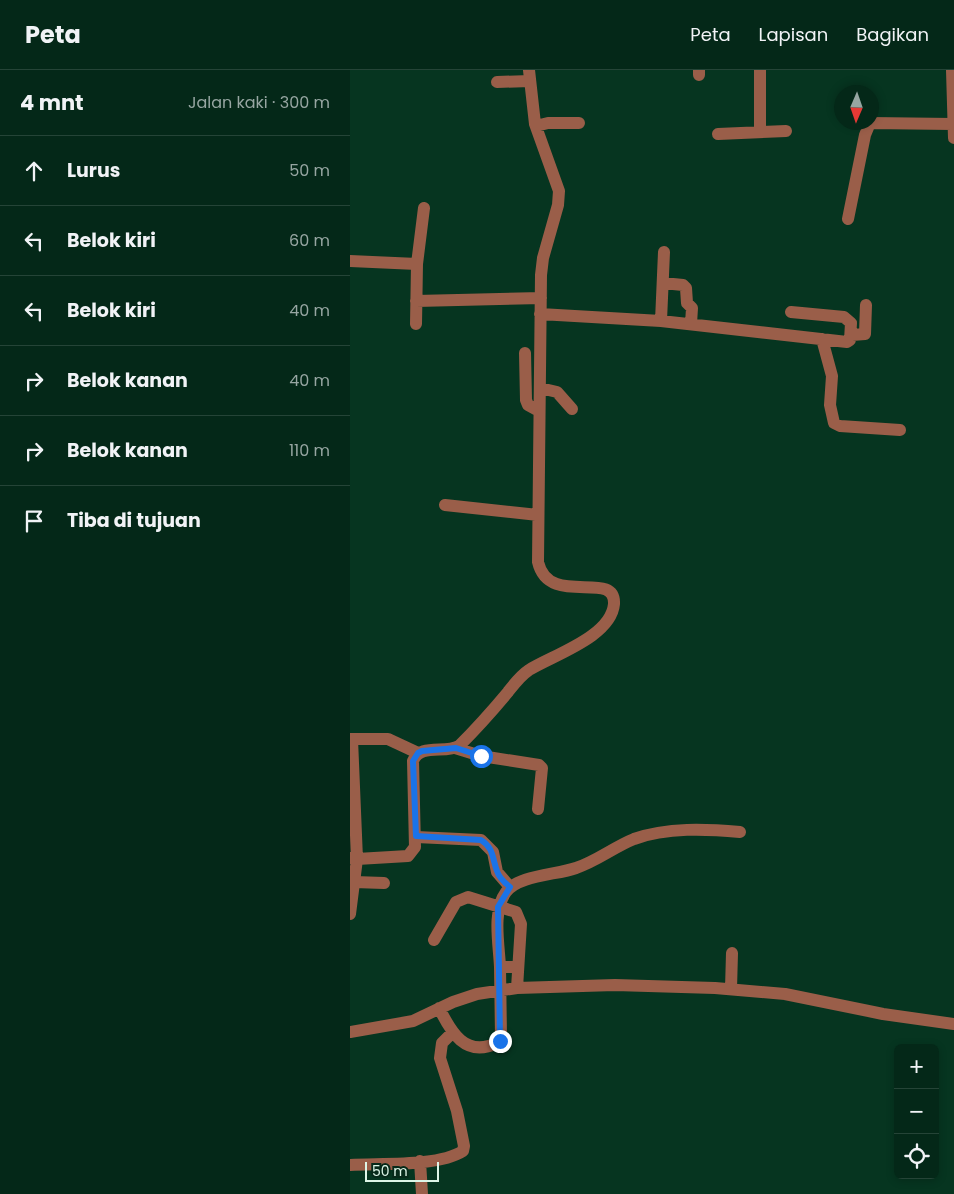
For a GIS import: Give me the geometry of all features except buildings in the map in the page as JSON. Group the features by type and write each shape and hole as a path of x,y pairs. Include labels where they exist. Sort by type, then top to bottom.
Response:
{"street":[{"path":"760,70 760,131"},
{"path":"952,70 954,78 954,138"},
{"path":"456,748 518,679 530,670 588,637 604,625 613,608 613,595 609,590 601,587 560,586 553,584 540,570 537,553 540,314 543,258 558,205 559,191 536,126 529,76 497,82"},
{"path":"536,126 548,123 579,123"},
{"path":"848,219 865,135 870,123 953,124"},
{"path":"718,134 786,131"},
{"path":"416,324 416,264 424,208"},
{"path":"661,321 664,252"},
{"path":"350,261 416,264"},
{"path":"663,283 683,285 686,288 687,303 692,308 691,324"},
{"path":"416,301 541,298"},
{"path":"852,335 865,334 866,305"},
{"path":"540,314 661,321 847,342 852,335 851,323 844,317 791,312"},
{"path":"822,339 832,376 830,405 834,423 840,426 900,430"},
{"path":"525,352 526,400 528,405 540,410"},
{"path":"540,388 557,392 572,409"},
{"path":"445,505 538,514"},
{"path":"350,914 354,882 351,739 388,740 418,753 456,748 481,756 539,764 542,768 538,809"},
{"path":"354,858 408,856 416,847 413,761 418,753"},
{"path":"439,1008 452,1033 464,1044 489,1046 497,1043 501,1037 498,907 510,887 518,882 576,868 635,839 662,833 709,829 740,832"},
{"path":"416,836 481,840 493,852 497,872 510,887"},
{"path":"354,882 384,883"},
{"path":"434,940 456,902 461,898 468,897 516,912 520,917 516,988"},
{"path":"731,989 732,953"},
{"path":"500,966 517,967"},
{"path":"350,1032 413,1021 470,996 516,988 615,985 731,989 785,994 883,1014 954,1024"},
{"path":"350,1165 420,1162 461,1152 464,1148 457,1111 440,1058 442,1043 452,1033"},
{"path":"420,1162 422,1194"}],"route":[{"path":"481,756 456,748 451,750 422,751 415,756 413,761 416,836 481,840 493,852 497,872 510,887 504,894 498,907 500,1041"}]}
